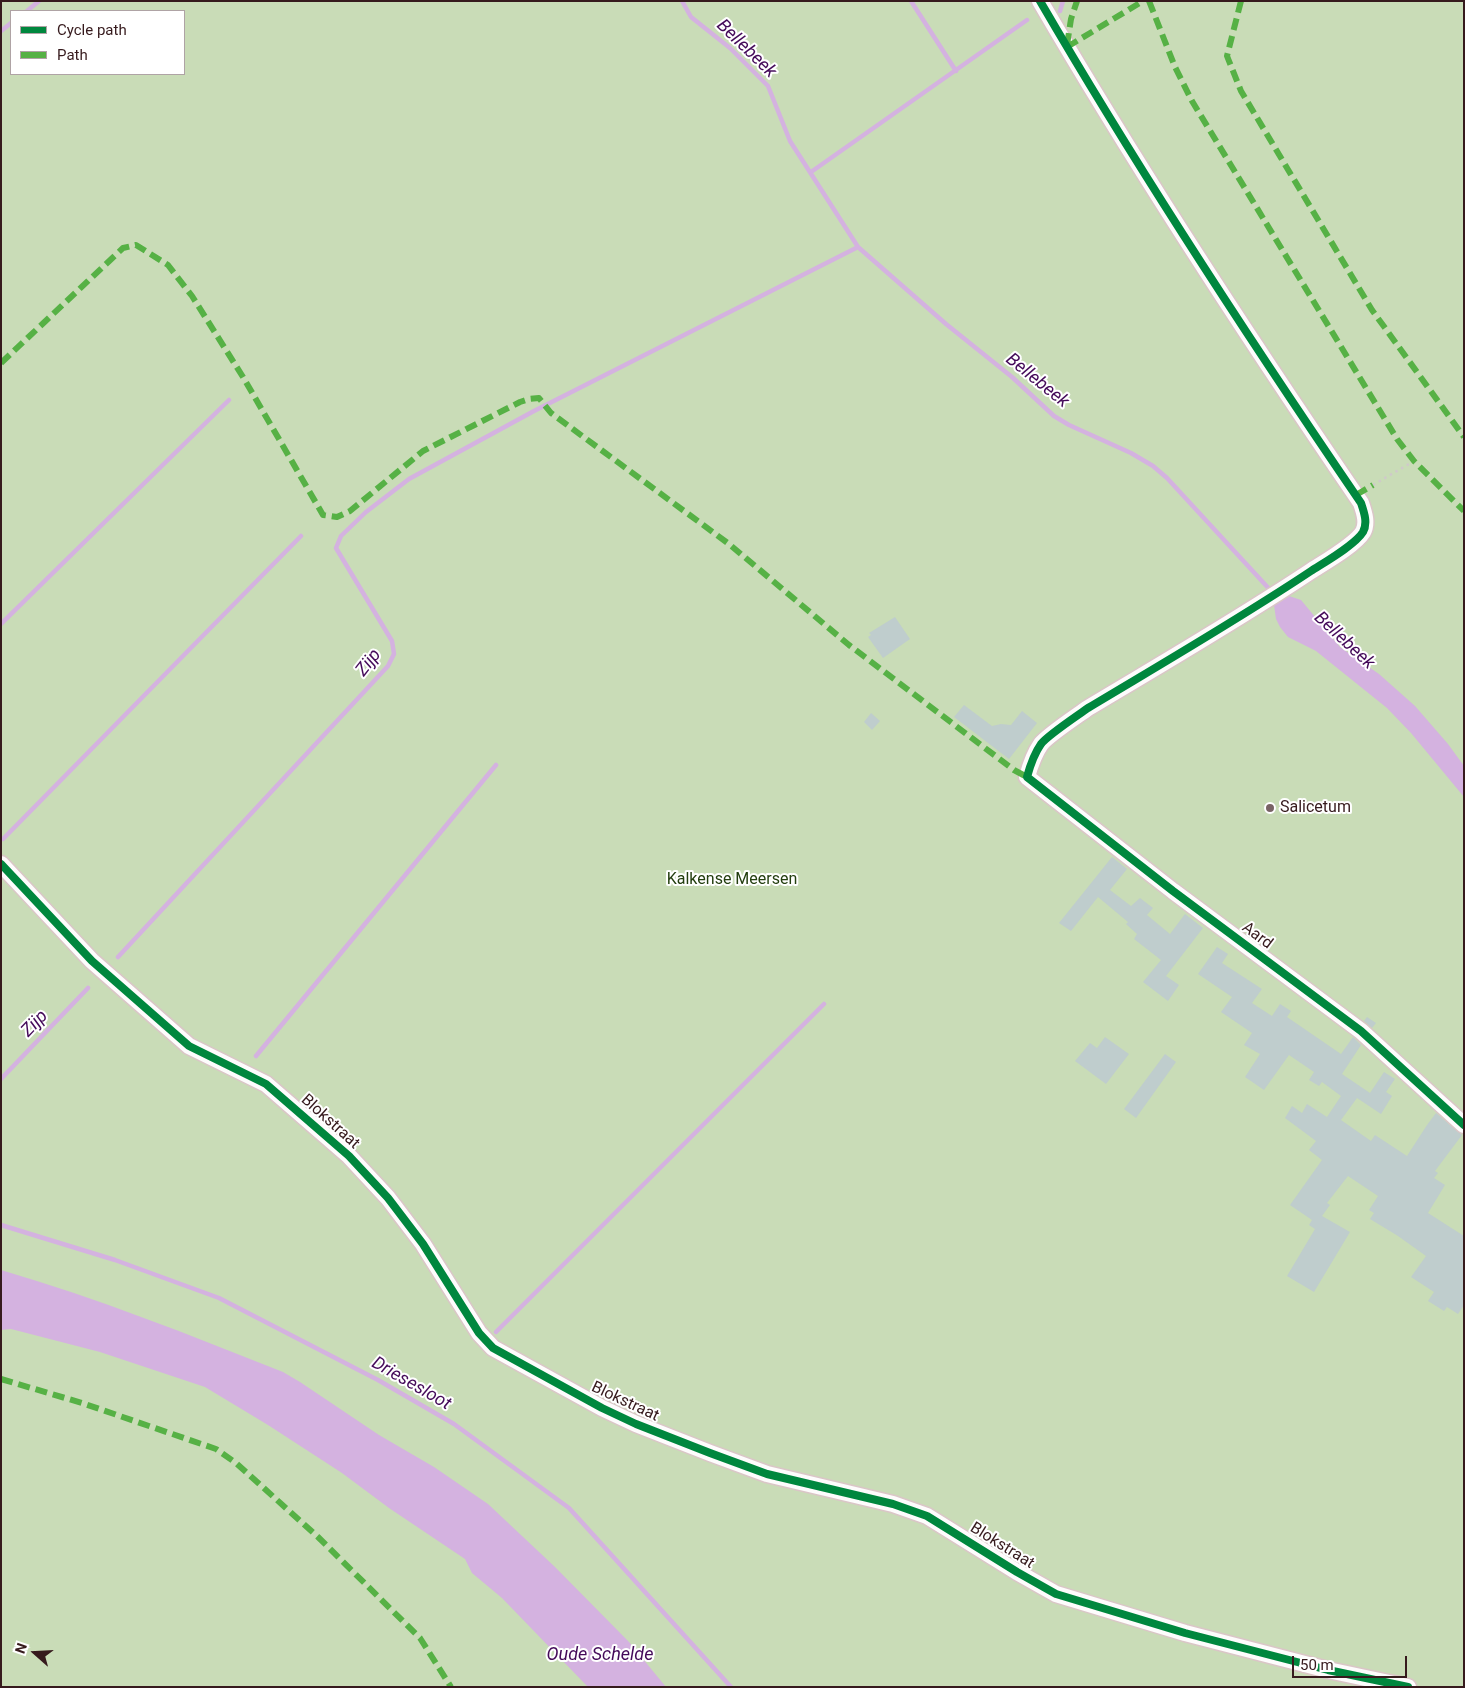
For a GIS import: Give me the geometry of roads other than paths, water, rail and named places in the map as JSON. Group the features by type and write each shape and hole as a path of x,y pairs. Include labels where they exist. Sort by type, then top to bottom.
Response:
{"street":[{"name":"Aard","path":"1040,1 1123,141 1205,270 1361,503 1366,523 1358,537 1344,549 1264,602 1088,708 1042,743 1031,762 1027,777 1173,891 1361,1031 1464,1125"},
{"name":"Blokstraat","path":"1,864 92,960 189,1046 266,1084 349,1156 388,1198 423,1244 479,1333 493,1348 602,1408 636,1424 710,1453 767,1474 893,1504 927,1516 1056,1594 1195,1636 1328,1670 1408,1687"}],"water":[{"path":"1286,595 1301,600 1340,647 1379,674 1415,706 1448,744 1464,766 1464,797 1411,733 1387,708 1316,651 1288,637 1276,619 1274,605"},
{"name":"Oude Schelde","path":"1,1270 72,1293 213,1344 283,1372 300,1382 379,1435 434,1467 488,1504 555,1567 629,1642 666,1687 588,1687 502,1598 472,1573 465,1559 389,1508 342,1473 205,1387 100,1352 11,1329 1,1330"}],"waterway":[{"path":"28,10 39,1"},
{"name":"Bellebeek","path":"682,1 691,17 730,48 768,86 790,141 858,247 946,324 1012,377 1054,416 1069,425 1131,453 1153,466 1167,478 1272,592"},
{"path":"911,1 956,71"},
{"path":"1060,11 1063,1"},
{"path":"811,172 1027,20"},
{"path":"1,31 10,24"},
{"name":"Zijp","path":"118,957 388,666 394,654 392,641 336,548 341,536 366,512 409,479 534,411 858,247"},
{"path":"1,624 229,400"},
{"path":"3,839 301,536"},
{"path":"256,1056 496,765"},
{"name":"Zijp","path":"1,1079 88,988"},
{"path":"496,1332 824,1004"},
{"name":"Driesesloot","path":"1,1225 115,1260 219,1298 378,1380 454,1424 569,1508 731,1687"}],"place":[{"name":"Salicetum","path":"1270,808"}],"park label":[{"name":"Kalkense Meersen","path":"732,880"}]}
